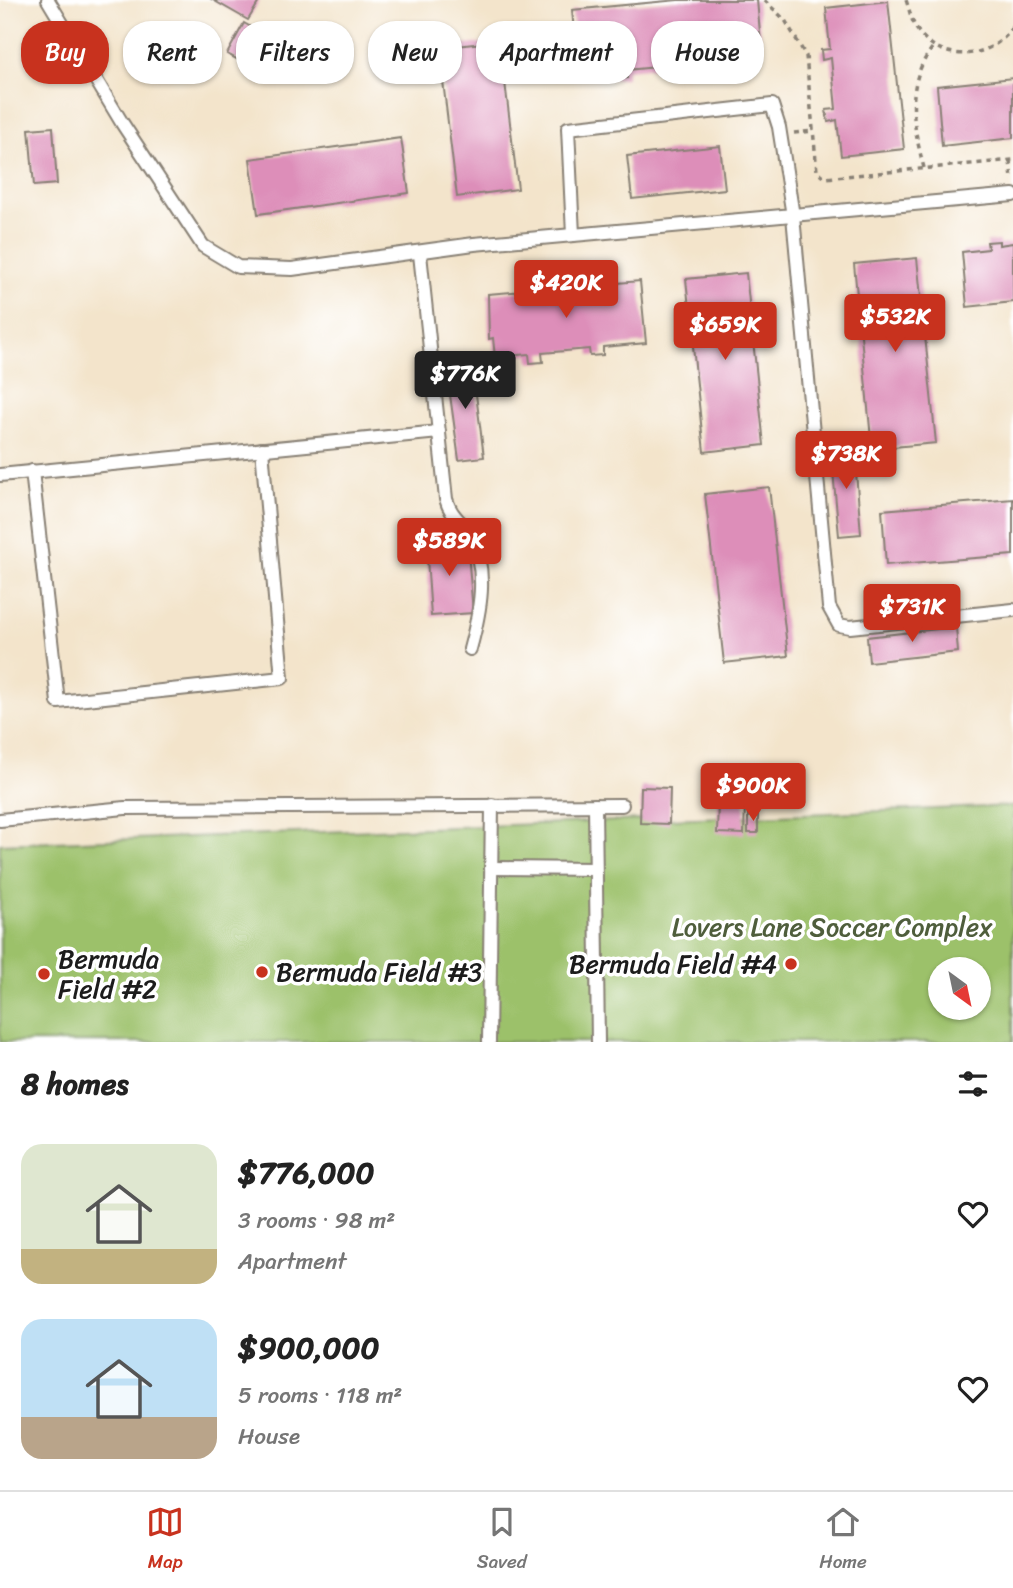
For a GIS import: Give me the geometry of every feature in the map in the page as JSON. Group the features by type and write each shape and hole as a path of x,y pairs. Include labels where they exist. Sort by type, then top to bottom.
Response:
{"lane":[{"path":"48,0 122,123 203,246 239,267 292,269 420,254 474,244 1013,195"},
{"path":"573,235 568,128 772,105 779,127 793,216 830,607 839,625 850,627 1013,610"},
{"path":"420,254 450,514 466,527 478,551 482,607 470,649"},
{"path":"0,475 439,432"},
{"path":"32,471 58,702 282,678 262,449"},
{"path":"489,1042 492,805"},
{"path":"595,805 598,1042"},
{"path":"0,820 125,808 622,805"},
{"path":"491,868 595,869"}],"path":[{"path":"764,0 785,20 806,56 817,171 821,176 825,178 1013,160"},
{"path":"906,0 909,16 918,32 933,47 951,53 975,54 1013,29"},
{"path":"924,167 913,124 912,104 919,72 933,47"}],"green space":[{"name":"Lovers Lane Soccer Complex","path":"1013,806 1013,1042 0,1042 0,844"}],"building":[{"path":"213,0 260,0 248,20"},
{"path":"678,0 757,0 759,21 651,21 651,68 637,69 637,21 573,21 572,10"},
{"path":"888,1 904,149 841,156 837,120 828,122 826,110 836,109 831,58 822,60 821,50 830,49 826,8"},
{"path":"236,38 236,59 227,54"},
{"path":"476,44 476,84 505,84 518,189 457,197 443,84 462,84 462,45"},
{"path":"1013,78 1013,138 942,146 937,86"},
{"path":"53,127 57,184 34,186 29,129"},
{"path":"401,138 409,193 258,214 250,159"},
{"path":"720,146 725,189 632,199 627,156"},
{"path":"999,241 999,245 1013,243 1013,302 967,307 962,252 988,249 987,242"},
{"path":"917,258 936,443 872,449 854,264"},
{"path":"746,273 764,445 704,452 686,279"},
{"path":"640,281 646,343 603,347 603,355 590,356 589,349 542,353 543,362 530,363 529,354 495,357 493,338 489,339 488,294"},
{"path":"472,363 484,457 459,460 446,366"},
{"path":"854,447 861,534 839,536 831,449"},
{"path":"769,487 788,656 724,663 705,494"},
{"path":"1013,499 1013,555 886,565 882,510"},
{"path":"467,540 473,613 431,616 426,544"},
{"path":"956,627 958,652 869,662 867,637"},
{"path":"719,773 746,773 744,834 717,833"},
{"path":"641,787 670,788 669,824 640,823"},
{"path":"748,813 758,813 758,833 748,833"}],"place":[{"name":"Bermuda Field #4","path":"791,964"},
{"name":"Bermuda Field #3","path":"262,972"},
{"name":"Bermuda Field #2","path":"44,974"}]}
